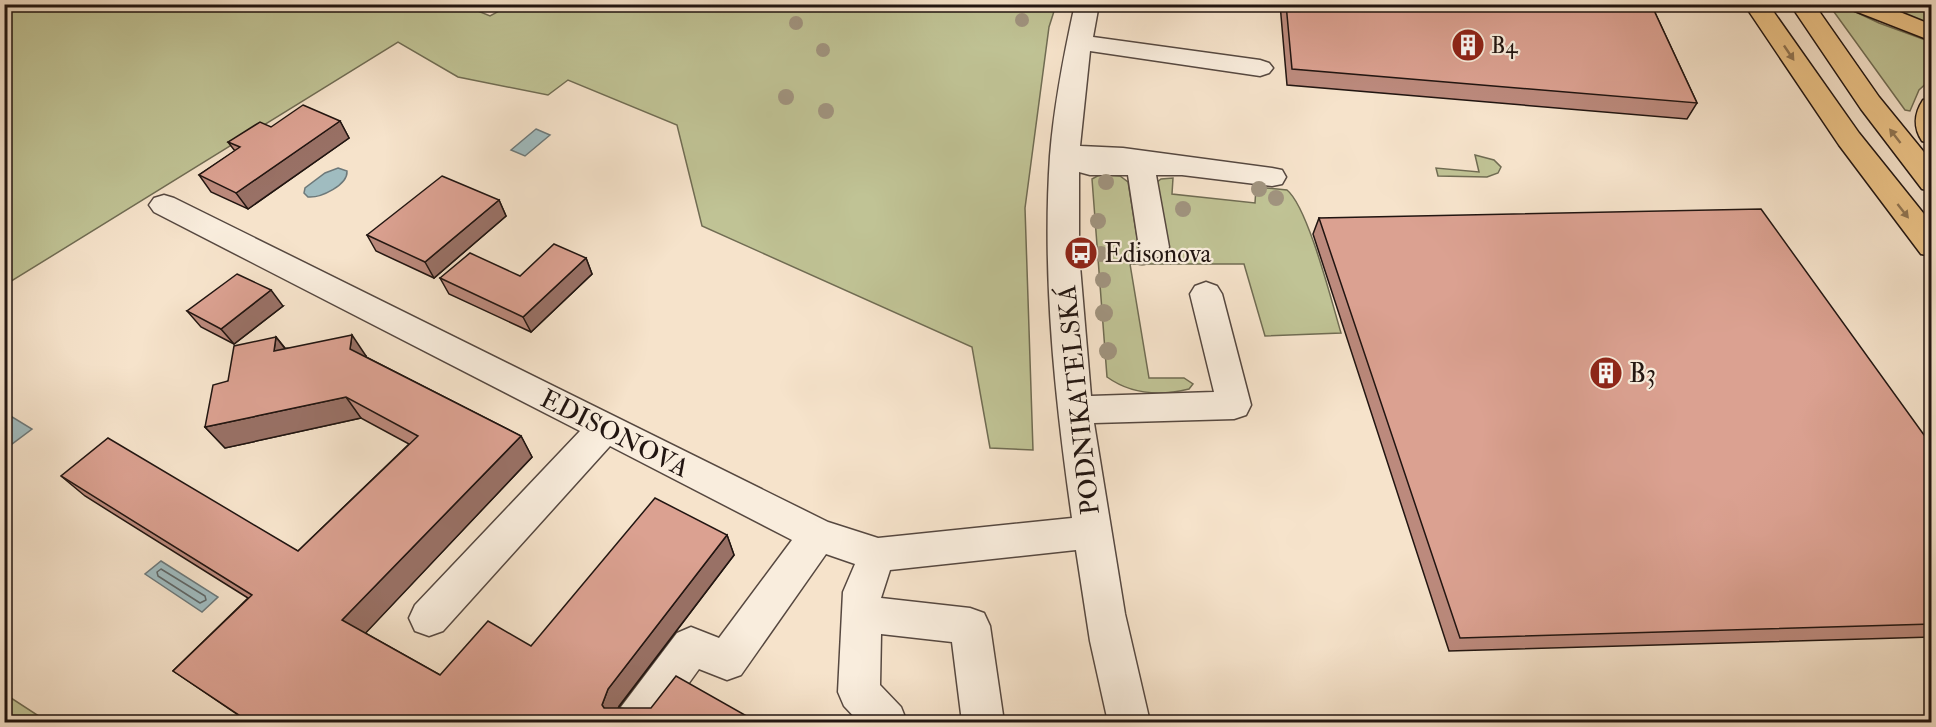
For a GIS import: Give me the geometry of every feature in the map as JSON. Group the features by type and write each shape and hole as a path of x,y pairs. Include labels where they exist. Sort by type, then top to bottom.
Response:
{"highway":[{"path":"1756,4 1855,148 1932,246"},
{"path":"1802,4 1870,103 1932,182"},
{"path":"1858,4 1932,34"},
{"path":"1932,106 1928,116 1932,135"}],"street":[{"name":"PODNIKATELSKÁ","path":"1087,4 1078,41 1064,157 1063,267 1074,410 1092,532 1121,693 1129,723"},
{"path":"1078,41 1111,48 1260,68"},
{"path":"1064,157 1090,153 1272,177"},
{"path":"1064,157 1089,166 1141,168 1182,166"},
{"path":"1141,168 1154,247"},
{"name":"EDISONOVA","path":"164,205 818,536 878,555 1092,532"},
{"path":"1074,410 1234,405 1206,294"},
{"path":"429,618 604,428"},
{"path":"636,723 691,646 727,661 818,536"},
{"path":"878,555 862,592 859,692 886,723"},
{"path":"862,614 970,626 983,723"}],"green space":[{"path":"461,4 490,16 512,4 1056,5 1049,27 1025,208 1033,450 990,448 972,347 702,226 677,125 568,80 548,95 458,77 398,42 5,285 5,5"},
{"path":"1829,5 1841,5 1879,23 1931,42 1931,79 1919,90 1910,111 1905,110"},
{"path":"1872,5 1931,5 1931,28"},
{"path":"1475,155 1494,160 1501,167 1498,173 1487,177 1438,176 1436,168 1479,172"},
{"path":"1101,174 1120,176 1128,182 1139,249 1169,248 1156,183 1161,179 1173,178 1172,194 1255,203 1256,187 1287,190 1303,215 1311,235 1341,333 1265,336 1244,264 1130,264 1149,378 1184,378 1193,384 1189,389 1157,393 1136,391 1107,377 1092,179"},
{"path":"5,694 48,722 5,721"}],"water":[{"path":"536,129 550,135 525,156 511,150"},
{"path":"338,168 347,171 339,186 313,197 308,197 304,193 305,188 325,173"},
{"path":"4,412 32,429 12,444 5,439"},
{"path":"161,561 218,597 202,612 145,574"}],"building":[{"name":"B4","path":"1286,4 1651,4 1697,103 1292,69"},
{"path":"303,105 340,121 236,193 199,175 240,147 228,142 260,122 271,127"},
{"path":"442,176 499,200 425,262 367,235"},
{"name":"B3","path":"1761,209 1932,446 1932,624 1460,638 1319,218"},
{"path":"554,244 586,258 523,317 440,278 470,253 520,276"},
{"path":"237,274 271,290 221,329 187,311"},
{"path":"352,335 350,349 521,436 342,620 440,675 488,621 531,646 655,498 727,535 608,689 602,705 604,708 651,708 676,676 759,723 251,723 173,671 252,595 61,476 108,438 298,551 418,436 346,397 205,427 213,385 228,381 234,346 276,337 274,351"}],"place":[{"name":"B4","path":"1468,45"},
{"name":"Edisonova","path":"1081,253"},
{"name":"B3","path":"1606,373"}]}
